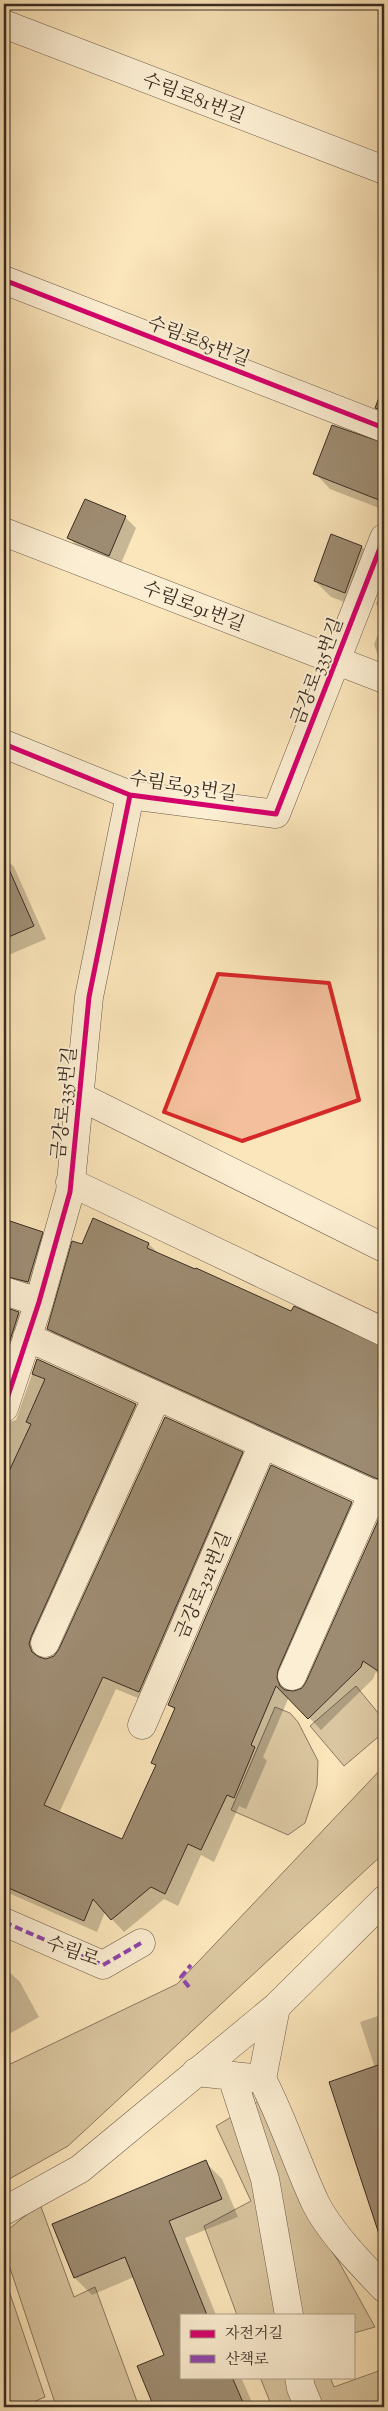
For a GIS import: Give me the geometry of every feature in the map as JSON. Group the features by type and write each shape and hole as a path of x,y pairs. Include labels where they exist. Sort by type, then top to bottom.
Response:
{"street":[{"name":"수림로81번길","path":"4,24 384,170"},
{"name":"수림로85번길","path":"4,280 384,428"},
{"name":"수림로91번길","path":"4,532 384,679"},
{"name":"금강로335번길","path":"276,814 384,538"},
{"name":"수림로93번길","path":"4,744 130,795 276,814"},
{"name":"금강로335번길","path":"4,1408 39,1302 70,1192 89,997 130,795"},
{"path":"79,1096 384,1248"},
{"path":"70,1182 384,1332"},
{"path":"4,1291 39,1302"},
{"path":"27,1338 379,1496 292,1676"},
{"path":"45,1643 157,1396"},
{"name":"금강로321번길","path":"142,1725 262,1444"},
{"path":"4,2211 80,2169 276,2007 384,1900"},
{"name":"수림로","path":"4,1922 103,1965 141,1943"},
{"path":"276,2007 262,2079 279,2114 316,2204 353,2256 384,2288"},
{"path":"196,2072 262,2079"},
{"path":"232,2077 265,2179 288,2314"},
{"path":"299,2378 309,2407"}],"highlighted area":[{"path":"218,974 329,983 359,1100 242,1141 164,1112"}],"shaded area":[{"path":"356,1686 384,1720 384,1732 344,1766 310,1726"},
{"path":"275,1707 290,1713 298,1722 318,1761 317,1786 305,1823 288,1835 231,1810"},
{"path":"384,1766 384,1853 68,2146 4,2182 4,2067 177,1984"},
{"path":"267,2096 304,2209 339,2262 375,2327 356,2332 356,2314 237,2314 204,2226 251,2201 216,2126"},
{"path":"40,2204 74,2297 95,2287 139,2407 54,2407 56,2406 4,2250 4,2233"},
{"path":"4,2276 45,2397 22,2407 4,2407"},
{"path":"384,2369 384,2407 272,2407 260,2378 330,2378 334,2387"}],"building":[{"path":"384,387 384,411 375,408"},
{"path":"332,425 384,443 384,502 313,474"},
{"path":"85,499 126,516 109,556 67,538"},
{"path":"331,534 362,546 345,593 314,581"},
{"path":"4,858 34,926 4,939"},
{"path":"93,1218 149,1243 147,1248 291,1311 294,1306 384,1347 384,1482 47,1329 72,1241 82,1244"},
{"path":"4,1219 43,1232 28,1282 4,1276"},
{"path":"4,1307 19,1312 4,1359"},
{"path":"37,1359 136,1404 31,1637 29,1644 32,1652 39,1657 46,1659 54,1656 59,1649 165,1417 243,1452 139,1692 103,1677 44,1805 122,1839 156,1765 151,1763 175,1708 168,1705 271,1465 352,1502 278,1670 277,1678 280,1686 285,1690 294,1691 302,1688 306,1682 381,1514 384,1514 384,1675 363,1661 361,1667 308,1719 276,1686 251,1745 255,1747 234,1798 227,1795 201,1850 188,1844 165,1894 151,1887 111,1920 93,1899 84,1921 4,1886 4,1482 31,1424 26,1422 45,1379 32,1374"},
{"path":"384,2063 384,2233 379,2234 329,2082"},
{"path":"206,2160 222,2199 169,2221 207,2314 180,2314 180,2378 232,2378 245,2407 154,2407 137,2366 164,2355 125,2257 74,2278 52,2224"}],"marked path":[{"path":"4,1922 103,1965 141,1943"},
{"path":"189,1987 181,1977 191,1965"}],"cycle path":[{"path":"4,280 384,428"},
{"path":"4,744 130,795 276,814 384,538"},
{"path":"4,1408 39,1302 70,1192 89,997 130,795"}]}
